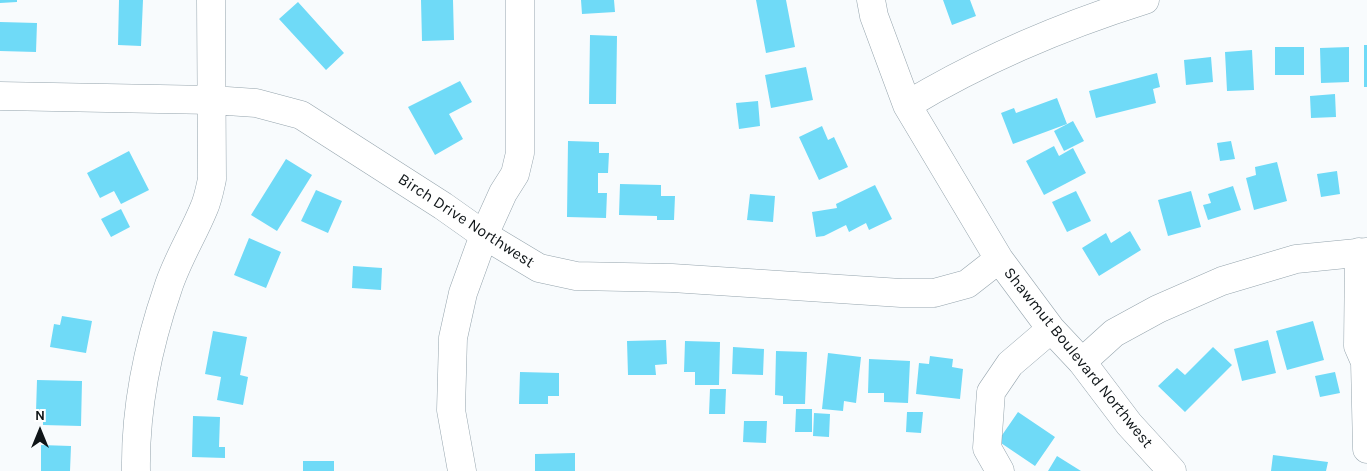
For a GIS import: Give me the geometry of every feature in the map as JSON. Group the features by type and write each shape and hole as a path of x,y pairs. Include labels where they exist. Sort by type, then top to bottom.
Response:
{"street":[{"path":"136,471 135,452 145,366 168,287 205,206 212,179 211,0"},
{"path":"462,471 451,410 453,338 463,294 484,235 515,174 520,154 520,0"},
{"name":"Shawmut Boulevard Northwest","path":"871,0 874,16 907,105 999,259 1051,329 1082,362 1129,424 1172,471"},
{"path":"907,105 934,89 1014,49 1097,15 1144,0"},
{"name":"Birch Drive Northwest","path":"0,96 256,102 301,115 443,206 484,235 539,268 576,276 672,278 901,294 934,293 967,284 999,259"},
{"path":"1082,362 1114,332 1158,309 1222,281 1296,259 1363,252 1358,346 1365,362 1367,449"},
{"path":"1000,471 987,448 991,392 1010,364 1051,329"}],"building":[{"path":"0,0 17,0 17,2 0,3"},
{"path":"119,0 143,0 141,46 118,45"},
{"path":"421,0 453,0 454,40 422,41"},
{"path":"581,0 614,0 615,12 582,14"},
{"path":"756,0 786,0 795,47 766,53"},
{"path":"943,0 970,0 976,16 952,25"},
{"path":"298,2 344,53 326,70 279,19"},
{"path":"0,22 37,23 36,52 0,51"},
{"path":"590,35 617,36 616,104 589,104"},
{"path":"1364,45 1367,45 1367,87 1364,87"},
{"path":"1275,47 1304,47 1304,75 1275,75"},
{"path":"1349,47 1349,82 1321,83 1320,48"},
{"path":"1252,50 1254,90 1227,91 1225,52"},
{"path":"1211,57 1213,82 1186,85 1184,60"},
{"path":"806,67 813,100 771,108 765,75"},
{"path":"1157,73 1160,87 1153,89 1156,103 1096,118 1089,91"},
{"path":"460,81 472,102 449,114 463,139 435,155 408,107"},
{"path":"1335,94 1336,117 1311,118 1310,96"},
{"path":"1057,98 1067,124 1013,144 1001,113 1014,108 1016,113"},
{"path":"758,101 760,126 739,129 736,103"},
{"path":"1073,121 1084,141 1064,151 1054,131"},
{"path":"822,126 828,140 834,137 848,167 819,180 799,137"},
{"path":"568,141 599,142 599,153 609,153 608,173 598,173 598,193 607,193 606,218 567,217"},
{"path":"1231,141 1235,159 1220,161 1217,143"},
{"path":"1054,146 1059,156 1073,148 1086,173 1044,195 1026,161"},
{"path":"129,151 149,190 121,204 114,191 100,198 87,173"},
{"path":"286,159 312,175 277,231 251,215"},
{"path":"1277,162 1287,201 1254,210 1246,178 1256,175 1255,167"},
{"path":"1337,171 1340,194 1321,197 1317,174"},
{"path":"620,184 661,185 661,196 675,196 674,220 657,220 657,216 619,215"},
{"path":"875,185 892,219 869,230 866,223 849,232 846,225 824,236 816,237 812,212 837,208 836,204"},
{"path":"1233,186 1241,210 1208,220 1203,205 1211,203 1208,194"},
{"path":"316,190 342,201 328,233 301,221"},
{"path":"1076,191 1091,221 1067,232 1052,202"},
{"path":"1191,191 1201,227 1168,236 1158,200"},
{"path":"750,194 775,196 773,222 747,220"},
{"path":"121,209 130,227 111,237 101,219"},
{"path":"1130,231 1141,250 1099,276 1082,248 1106,233 1111,243"},
{"path":"249,238 281,252 266,288 234,275"},
{"path":"353,266 382,268 381,290 352,288"},
{"path":"62,316 92,321 86,353 50,347 54,324 60,325"},
{"path":"1313,321 1324,360 1287,370 1276,331"},
{"path":"213,331 247,337 240,375 248,377 243,405 217,400 221,377 205,374"},
{"path":"666,340 667,364 655,365 656,375 628,375 627,341"},
{"path":"1268,340 1276,373 1242,381 1234,349"},
{"path":"685,341 720,342 719,385 695,385 695,372 684,372"},
{"path":"733,347 764,349 763,375 732,374"},
{"path":"1213,347 1232,365 1185,412 1158,386 1177,368 1185,375"},
{"path":"776,351 807,352 805,404 783,404 783,396 775,395"},
{"path":"828,353 861,357 856,403 844,401 843,411 822,409"},
{"path":"930,356 953,359 952,367 963,369 960,399 916,394 919,363 929,364"},
{"path":"869,359 910,361 908,403 884,402 884,393 868,393"},
{"path":"520,372 559,373 559,396 548,396 548,404 519,404"},
{"path":"1335,372 1340,393 1320,397 1315,376"},
{"path":"37,380 82,381 81,426 43,425 43,412 36,412"},
{"path":"710,389 726,389 725,414 709,414"},
{"path":"796,409 812,409 812,432 795,432"},
{"path":"907,412 923,412 921,433 906,432"},
{"path":"1018,412 1055,437 1035,466 998,441"},
{"path":"814,413 830,414 829,437 813,436"},
{"path":"193,416 220,417 219,447 225,447 225,458 192,457"},
{"path":"744,421 767,421 766,443 743,442"},
{"path":"41,445 71,446 70,471 41,471"},
{"path":"575,453 575,471 535,471 535,454"},
{"path":"1273,455 1328,462 1326,471 1271,471"},
{"path":"1057,456 1081,471 1048,471"},
{"path":"303,461 334,461 334,471 303,471"}]}
